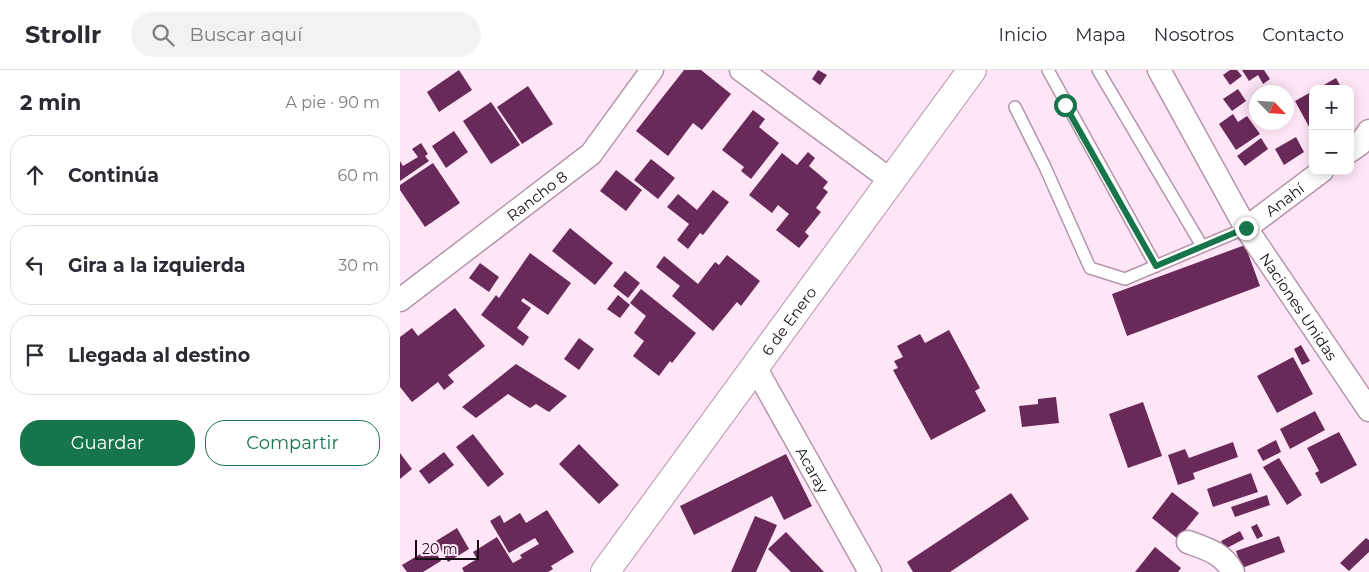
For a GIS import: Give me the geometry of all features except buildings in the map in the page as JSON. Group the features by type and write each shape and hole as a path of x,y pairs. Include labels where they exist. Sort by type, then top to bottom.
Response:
{"main road":[{"name":"6 de Enero","path":"608,570 972,70"}],"street":[{"name":"Rancho 8","path":"400,300 590,154 652,70"},
{"path":"741,70 892,181"},
{"name":"Naciones Unidas","path":"1159,70 1246,228 1369,410"},
{"path":"1354,148 1360,144 1369,131"},
{"name":"Anahí","path":"1246,228 1317,175"},
{"name":"Acaray","path":"755,367 870,572"},
{"path":"1188,542 1214,551 1226,560 1233,572"}],"lane":[{"path":"1048,70 1156,266"},
{"path":"1098,70 1202,246"},
{"path":"1015,107 1090,268 1125,279 1246,228"}],"route":[{"path":"1065,105 1156,266 1246,228"}]}
